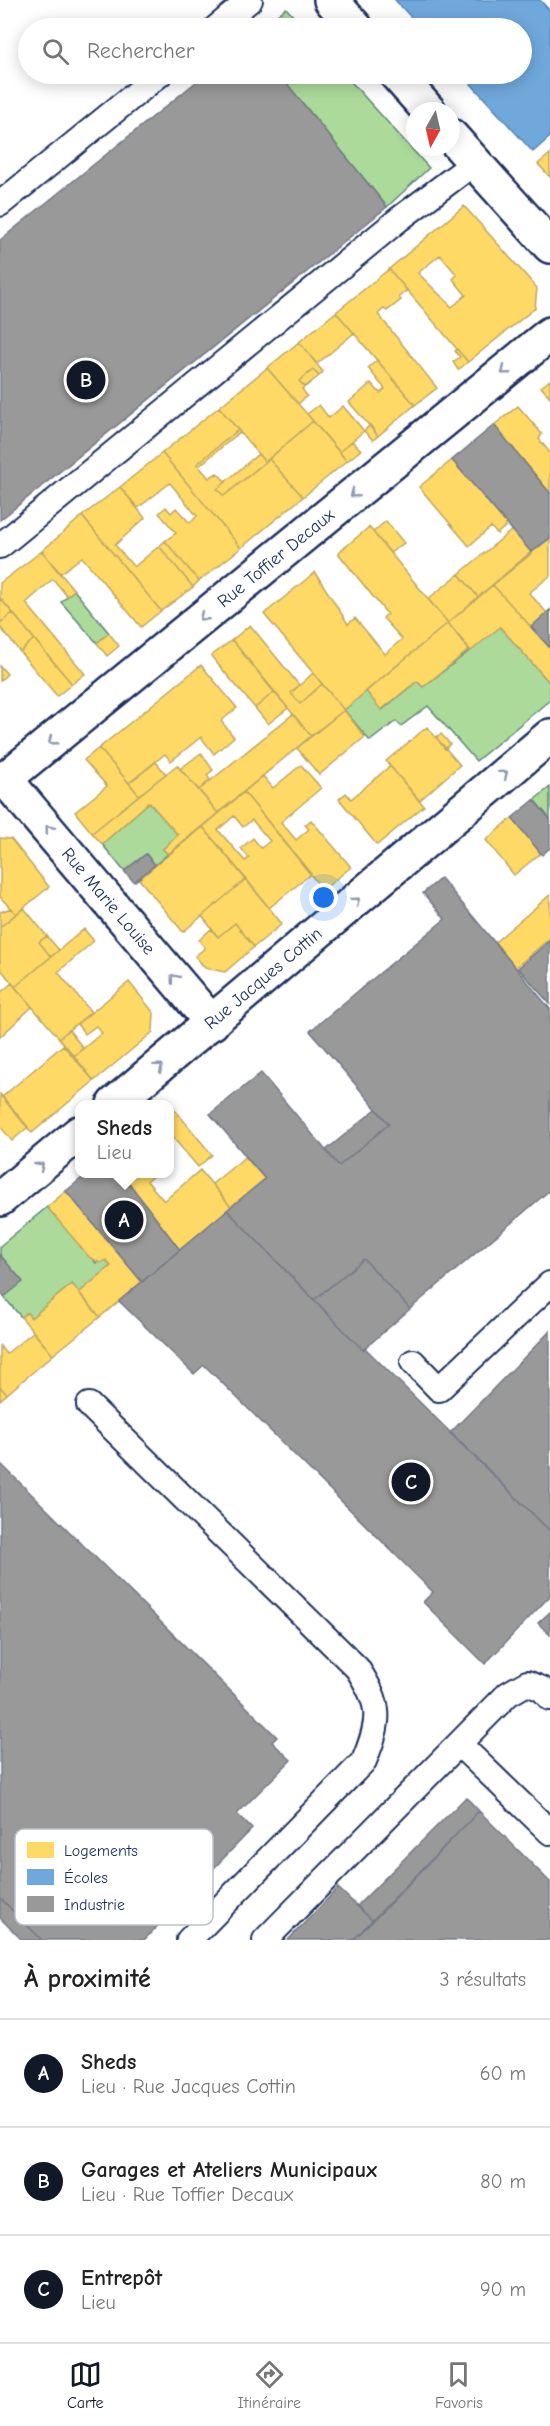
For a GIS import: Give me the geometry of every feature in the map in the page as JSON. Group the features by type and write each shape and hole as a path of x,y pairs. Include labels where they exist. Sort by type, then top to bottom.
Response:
{"street":[{"path":"331,0 347,18"},
{"path":"405,84 421,102"},
{"path":"460,147 550,246"},
{"name":"Rue Toffier Decaux","path":"3,781 550,334"},
{"name":"Rue Jacques Cottin","path":"119,1100 550,736"},
{"name":"Rue Marie Louise","path":"3,781 212,1023"},
{"path":"0,1199 75,1136"}],"lane":[{"path":"228,18 250,0"},
{"path":"0,204 148,84"},
{"path":"0,546 398,220 474,163"},
{"path":"413,1362 439,1389 550,1284"},
{"path":"89,1405 357,1668 374,1694 377,1716 373,1740 364,1761 213,1915"},
{"path":"265,1940 508,1694 527,1683 542,1689 550,1698"},
{"path":"459,1744 550,1832"},
{"path":"189,1940 204,1925"}],"green space":[{"path":"286,8 295,18 274,18"},
{"path":"287,84 353,84 406,143 406,156 418,156 429,168 387,207"},
{"path":"74,590 109,633 97,643 61,602"},
{"path":"500,627 550,683 550,700 476,761 428,706 401,726 396,721 370,741 344,710 366,691 382,710 417,681 423,687"},
{"path":"550,787 550,819 534,800"},
{"path":"149,802 178,835 163,849 168,854 155,865 146,854 124,871 102,844"},
{"path":"47,1207 96,1263 106,1260 111,1266 79,1293 72,1284 31,1318 27,1313 21,1317 4,1297 22,1281 0,1255 0,1246"}],"building: Logements":[{"path":"550,154 550,177 538,164"},
{"path":"464,206 537,288 535,308 468,362 389,269","holes":["440,255 457,275 453,279 466,295 452,307 418,273"]},
{"path":"389,269 407,290 399,297 401,300 387,311 384,309 378,314 437,388 415,405 336,312"},
{"path":"336,312 354,333 317,364 299,342"},
{"path":"299,342 323,372 319,376 313,370 299,381 305,387 302,389 307,396 298,404 267,368"},
{"path":"457,349 468,362 458,370 453,362 460,357 455,351"},
{"path":"377,360 415,405 378,436 349,402 371,383 380,393 385,389 368,368"},
{"path":"267,368 313,421 265,462 219,407"},
{"path":"313,370 319,376 305,387 299,381"},
{"path":"550,380 550,397 541,387"},
{"path":"319,405 329,418 343,406 364,431 339,452 307,414"},
{"path":"518,406 542,434 539,439 550,453 550,493 494,425"},
{"path":"219,407 238,430 197,464 209,478 217,473 226,482 217,489 224,496 269,459 303,497 241,548 162,453"},
{"path":"313,421 347,461 303,497 269,459"},
{"path":"370,425 378,436 373,440 364,431"},
{"path":"238,430 240,432 199,466 197,464"},
{"path":"352,441 361,450 347,461 339,452"},
{"path":"162,453 241,548 199,581 165,541 176,533 159,513 166,507 171,513 176,508 190,523 197,516 170,483 138,508 120,487"},
{"path":"258,454 265,462 224,496 217,489"},
{"path":"452,460 507,525 497,534 491,527 469,546 419,487"},
{"path":"120,487 145,518 115,545 134,567 159,546 193,587 161,611 82,516"},
{"path":"82,516 161,611 141,627 82,557 60,574 42,551"},
{"path":"386,521 404,543 390,553 373,532"},
{"path":"369,527 448,623 344,710 264,614 315,572 348,624 355,618 385,654 402,639 383,618 387,614 338,553"},
{"path":"512,530 531,552 478,597 459,574"},
{"path":"550,538 550,576 529,593 547,613 550,610 550,648 493,585"},
{"path":"165,541 199,581 193,587 159,546"},
{"path":"42,551 74,590 67,596 53,579 26,603 85,674 72,684 0,598 0,583"},
{"path":"459,574 478,597 448,623 428,599"},
{"path":"493,585 550,648 550,683 500,627 471,651 448,623"},
{"path":"0,598 13,613 0,623"},
{"path":"13,613 34,639 20,652 0,627 0,623"},
{"path":"448,623 469,650 423,687 417,681 381,710 366,691"},
{"path":"250,625 299,685 291,693 300,704 322,684 344,710 311,736 232,640"},
{"path":"109,633 119,646 107,656 97,643"},
{"path":"34,639 72,684 57,696 20,652"},
{"path":"232,640 274,692 255,708 211,656"},
{"path":"201,665 237,708 221,721 234,737 214,754 201,737 171,761 165,754 129,783 99,748"},
{"path":"0,666 7,674 0,681"},
{"path":"313,673 322,684 300,704 291,693"},
{"path":"274,692 288,708 268,724 255,708"},
{"path":"344,710 365,737 319,775 297,748"},
{"path":"293,714 311,736 218,813 199,790"},
{"path":"427,727 460,765 419,801 386,761"},
{"path":"441,734 450,744 445,749 436,737"},
{"path":"99,748 139,795 92,833 75,812 107,786 84,760"},
{"path":"201,753 213,770 207,775 210,780 199,790 180,769"},
{"path":"156,762 166,774 139,795 129,783"},
{"path":"177,765 218,813 168,854 163,849 178,835 149,802 102,844 92,833"},
{"path":"301,765 321,788 281,822 296,840 309,829 305,825 311,820 351,867 323,890 244,792 263,776 273,788"},
{"path":"390,766 424,806 377,845 339,799 346,793 351,799"},
{"path":"244,792 311,874 269,908 203,827","holes":["234,816 243,827 252,820 270,841 261,848 253,838 241,848 249,858 245,861 218,830"]},
{"path":"512,818 541,853 514,875 486,840"},
{"path":"203,827 246,879 183,932 139,879"},
{"path":"0,838 11,839 49,887 16,914 0,897"},
{"path":"246,879 282,924 254,947 235,923 218,937 202,916"},
{"path":"550,895 550,938 515,968 495,942"},
{"path":"11,908 16,914 0,927 0,912"},
{"path":"24,908 47,936 39,942 51,957 15,987 0,968 0,927"},
{"path":"235,923 254,947 225,972 205,968 195,956 205,948 199,940 211,929 218,937"},
{"path":"84,929 94,941 58,972 91,1012 59,1038 15,987"},
{"path":"47,936 59,950 51,957 39,942"},
{"path":"129,982 154,1013 153,1032 94,1081 74,1056 102,1033 96,1026 85,1034 77,1024"},
{"path":"12,983 32,1007 0,1037 0,993"},
{"path":"69,1030 83,1048 74,1056 59,1038"},
{"path":"63,1045 94,1081 32,1133 2,1097"},
{"path":"0,1094 28,1127 12,1141 0,1126"},
{"path":"174,1109 212,1155 198,1167 174,1139"},
{"path":"245,1157 265,1179 231,1207 212,1184"},
{"path":"200,1170 231,1207 180,1250 125,1178 150,1178 147,1181 164,1201"},
{"path":"66,1191 142,1282 100,1317 79,1293 111,1266 106,1260 100,1263 89,1257 47,1207"},
{"path":"72,1284 100,1317 53,1355 21,1317 27,1313 31,1318"},
{"path":"33,1332 53,1355 7,1394 0,1387 0,1346 6,1354"},
{"path":"0,1387 7,1394 0,1400"}],"building: Écoles":[{"path":"395,0 540,0 550,11 550,137 533,152 471,84 532,84 532,18 412,18"}],"building: Industrie":[{"path":"194,84 287,84 387,207 0,520 0,240"},
{"path":"494,425 550,493 550,538 531,552 452,460"},
{"path":"550,610 550,648 531,627"},
{"path":"534,800 550,819 550,848 542,855 512,818"},
{"path":"146,854 155,865 134,882 124,871"},
{"path":"441,878 550,1009 550,1190 410,1309 364,1259 314,1300 227,1210 265,1179 210,1114 261,1073 339,1166 389,1124 310,1031 445,919 423,893"},
{"path":"550,940 550,1004 518,968"},
{"path":"376,1109 389,1124 339,1166 326,1150"},
{"path":"82,1178 125,1178 180,1250 142,1282 66,1191"},
{"path":"227,1210 363,1350 365,1348 550,1531 550,1596 485,1664 423,1602 433,1592 204,1365 194,1374 119,1301"},
{"path":"0,1255 23,1282 4,1297 0,1292"},
{"path":"364,1259 410,1309 363,1350 314,1300"},
{"path":"550,1331 550,1531 450,1433"},
{"path":"0,1463 277,1737 272,1742 291,1760 237,1814 252,1829 213,1869 213,1829 15,1829 15,1913 0,1898"},
{"path":"550,1612 550,1635 538,1623"},
{"path":"466,1797 479,1811 373,1921 357,1906"},
{"path":"479,1811 550,1882 550,1940 353,1940"},
{"path":"338,1888 373,1921 353,1940 288,1940"},
{"path":"0,1898 15,1913 15,1925 27,1925 42,1940 22,1940 0,1918"},
{"path":"27,1925 159,1925 144,1940 42,1940"}],"place":[{"name":"Garages et Ateliers Municipaux","path":"86,380"},
{"name":"Sheds","path":"124,1220"},
{"name":"Entrepôt","path":"411,1482"}]}
